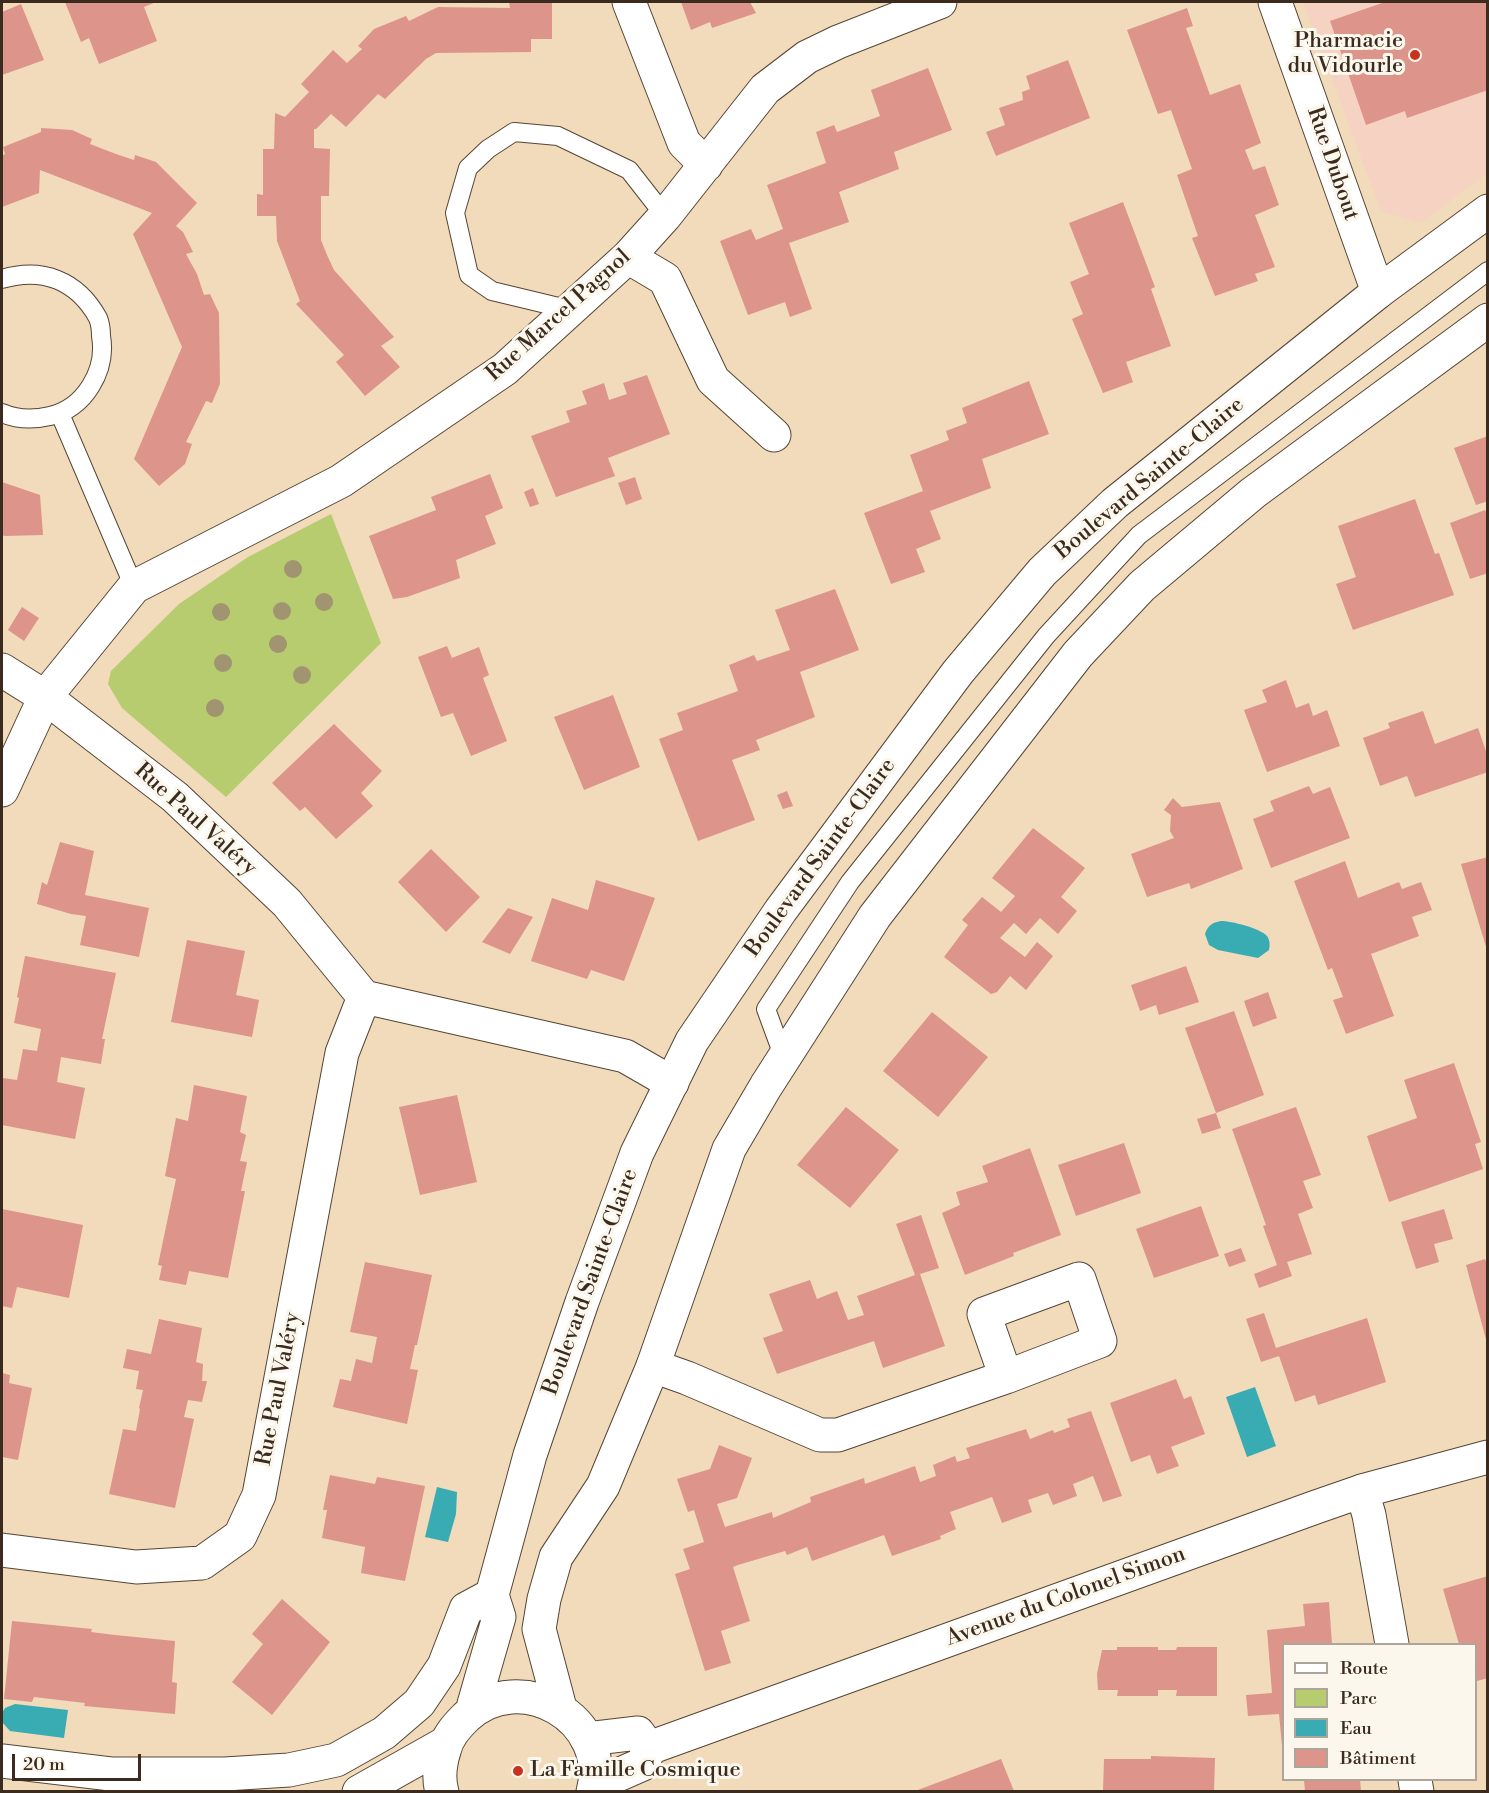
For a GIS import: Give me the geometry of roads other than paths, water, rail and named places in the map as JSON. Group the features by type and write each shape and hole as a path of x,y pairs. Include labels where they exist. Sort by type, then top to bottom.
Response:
{"main road":[{"path":"629,2 684,143 706,165"},
{"name":"Rue Marcel Pagnol","path":"2,790 45,697 134,587 341,482 505,369 628,256 665,216 765,89 807,57 838,42 940,2"},
{"name":"Rue Dubout","path":"1275,2 1377,292"},
{"name":"Boulevard Sainte-Claire","path":"472,1711 499,1617 492,1595 530,1455 582,1302 637,1153 692,1041 781,910 958,672 1042,572 1114,503 1377,292 1488,211"},
{"path":"628,256 665,279 713,380 774,435"},
{"path":"560,1708 539,1629 544,1599 556,1557 603,1486 653,1366 729,1149 783,1058 875,916 1078,654 1142,586 1253,493 1488,320"},
{"name":"Rue Paul Valéry","path":"2,670 45,697 175,797 287,903 364,996 342,1053 259,1496 240,1536 202,1563 136,1567 2,1550"},
{"path":"364,996 625,1056 672,1083"},
{"path":"653,1366 687,1378 820,1435 838,1435 1006,1377"},
{"name":"Avenue du Colonel Simon","path":"594,1788 642,1764 649,1748 1362,1491 1488,1457"},
{"path":"1362,1491 1369,1515 1392,1643"},
{"path":"2,1761 111,1774 225,1774 289,1770 336,1760 384,1733 419,1703 444,1666 466,1610 492,1595"},
{"path":"442,1791 440,1764 446,1743 457,1725 472,1711 492,1700 515,1696 538,1699 560,1708 576,1722 587,1738 594,1761 594,1788"},
{"path":"587,1738 638,1733 649,1748"},
{"path":"359,1791 446,1743"}],"lane":[{"path":"571,310 492,291 469,275 455,213 468,168 488,149 514,132 558,135 629,170 665,216"},
{"path":"783,1058 766,1009 850,882 1046,636 1139,535 1488,271"},
{"path":"2,279 28,273 55,278 77,290 99,319 104,348 96,379 81,400 60,414 35,420 12,417 2,413"},
{"path":"60,414 134,587"}],"water":[{"path":"1221,921 1263,933 1269,939 1269,950 1258,958 1218,950 1209,945 1206,931 1211,925"},
{"path":"1255,1387 1276,1446 1247,1457 1226,1397"},
{"path":"437,1487 457,1492 456,1514 448,1542 425,1537"},
{"path":"15,1704 68,1710 64,1738 10,1731 2,1722 2,1713 5,1708"}],"place":[{"name":"Pharmacie du Vidourle","path":"1415,55"},
{"name":"La Famille Cosmique","path":"518,1771"}]}
